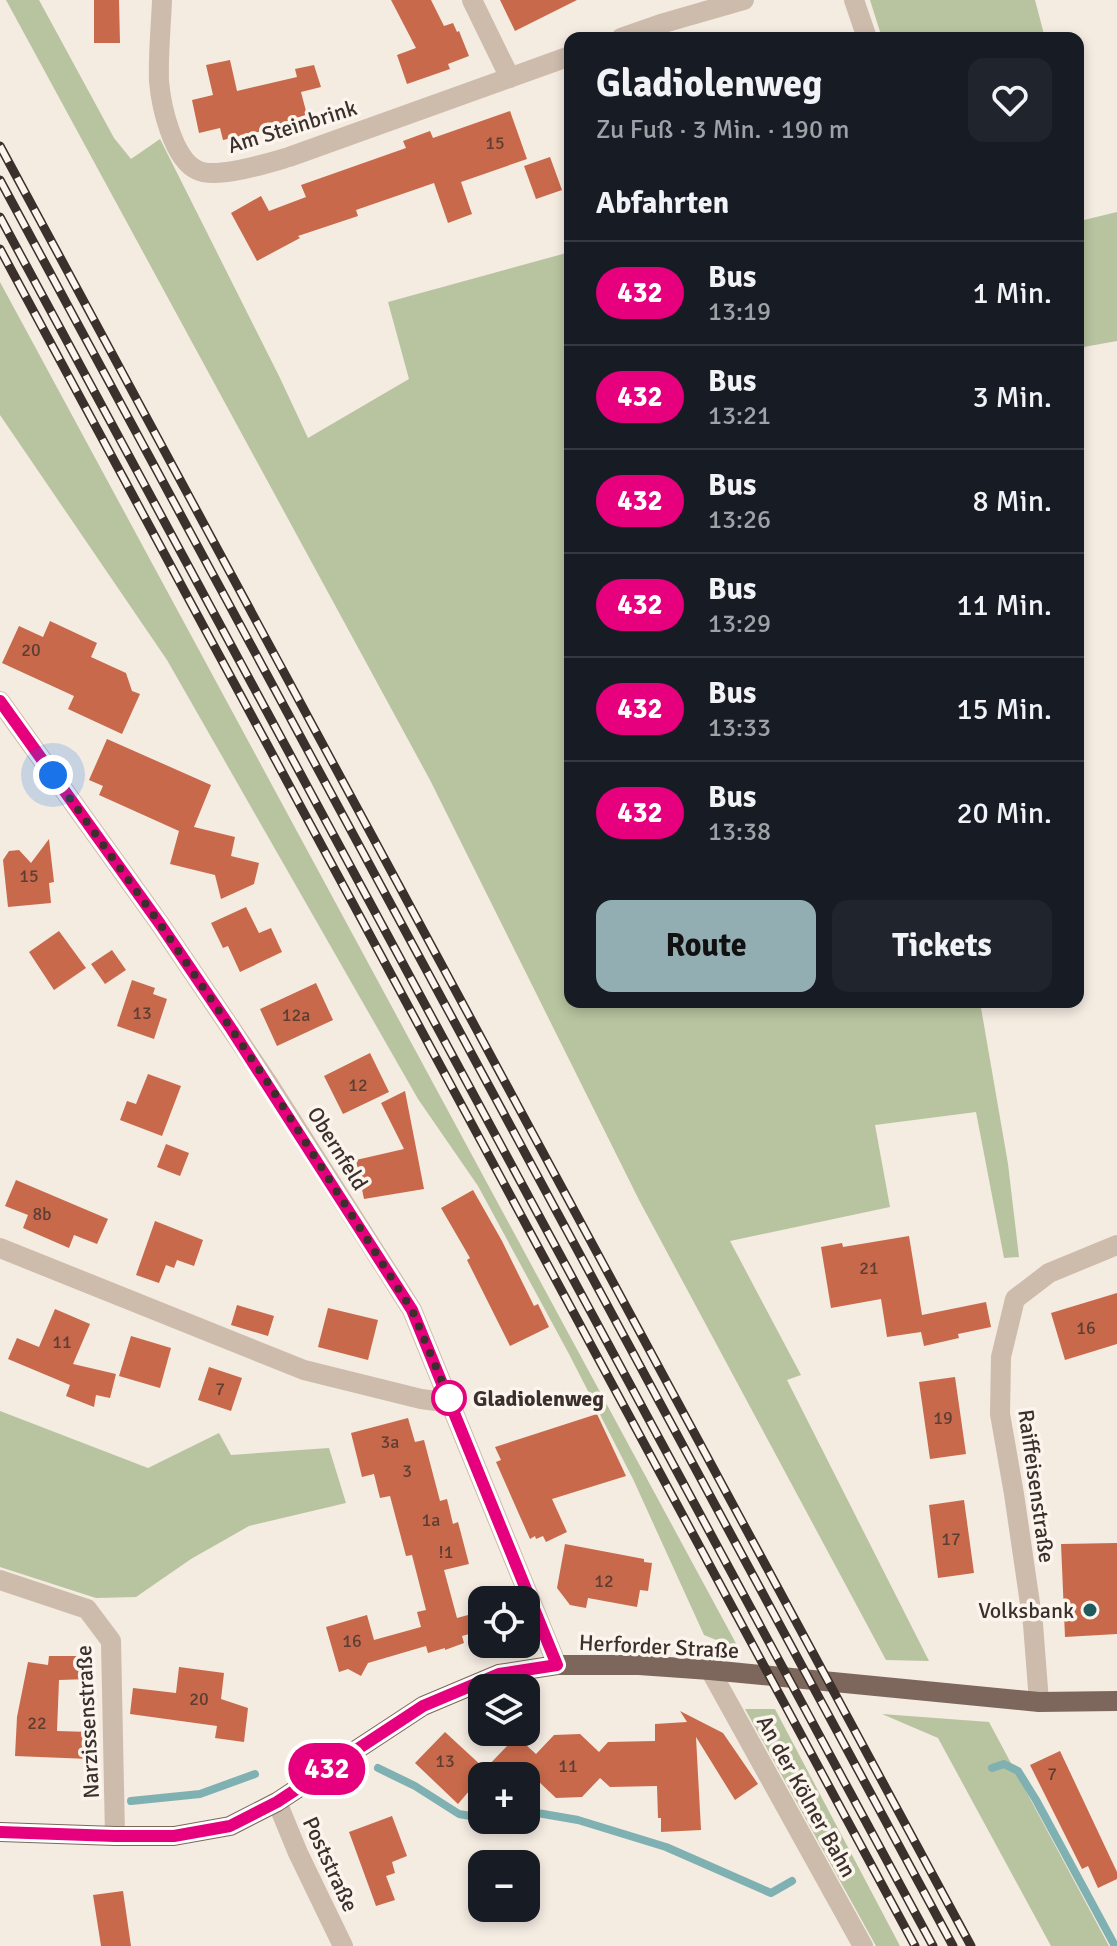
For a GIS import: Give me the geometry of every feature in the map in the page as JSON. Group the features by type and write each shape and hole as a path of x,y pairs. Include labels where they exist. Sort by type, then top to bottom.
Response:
{"main road":[{"name":"Herforder Straße","path":"0,1832 174,1836 230,1826 277,1802 423,1706 499,1674 557,1665 639,1665 710,1670 1039,1702 1117,1701"}],"street":[{"name":"Am Steinbrink","path":"162,0 159,81 168,129 182,156 197,171 246,170 289,157 564,58"},
{"path":"472,0 510,78"},
{"path":"638,32 744,0"},
{"path":"854,0 865,32"},
{"name":"Obernfeld","path":"0,701 160,924 268,1083 412,1310 557,1665"},
{"name":"Raiffeisenstraße","path":"1039,1702 1033,1624 1000,1414 1001,1357 1015,1299 1049,1273 1117,1245"},
{"path":"0,1248 304,1370 421,1399 451,1403"},
{"name":"Narzissenstraße","path":"0,1580 87,1609 111,1641 115,1836"},
{"name":"An der Kölner Bahn","path":"710,1670 863,1946"},
{"name":"Poststraße","path":"277,1802 343,1946"}],"green space":[{"path":"6,0 39,0 114,138 131,159 160,139 308,438 409,379 388,302 564,254 564,1008 981,1008 1008,1164 1019,1257 1004,1258 976,1112 875,1125 890,1207 730,1241 801,1375 787,1380 929,1661 886,1660 639,1200 430,780"},
{"path":"870,0 1035,0 1043,32 880,32"},
{"path":"1117,212 1117,341 1084,347 1084,220"},
{"path":"0,282 739,1649 704,1635 633,1479 478,1186 418,1099 167,660 0,415"},
{"path":"0,1411 148,1468 219,1433 231,1455 329,1448 346,1503 249,1526 191,1559 136,1597 96,1598 0,1567"},
{"path":"745,1709 775,1709 900,1946 876,1946"},
{"path":"882,1714 989,1722 1109,1946 1051,1946 938,1738"}],"building":[{"path":"94,0 119,0 120,43 94,43"},
{"path":"391,0 431,0 444,26 453,23 459,31 469,56 448,64 450,69 407,84 397,55 416,48"},
{"path":"500,0 577,0 515,31"},
{"path":"230,60 237,91 297,77 295,69 314,65 321,87 301,92 307,115 296,118 297,123 223,140 220,128 199,133 192,100 213,95 206,65"},
{"path":"510,111 527,159 461,182 472,214 448,223 434,183 356,210 358,216 298,236 300,238 257,261 231,213 261,196 269,211 306,197 301,185 406,148 403,141 430,131 433,138"},
{"path":"550,157 562,190 536,199 524,166"},
{"path":"50,621 97,643 91,657 126,673 132,691 140,694 122,734 68,709 74,696 2,663 19,626 43,637"},
{"path":"107,739 211,785 194,827 235,837 231,856 259,863 254,884 221,899 215,875 170,864 179,831 99,795 103,786 89,780"},
{"path":"49,839 54,882 49,883 51,903 8,907 3,860 9,851 19,850 31,863"},
{"path":"246,907 259,933 271,928 282,952 240,972 228,946 223,948 211,923"},
{"path":"59,931 86,968 54,990 29,952"},
{"path":"112,950 126,970 105,984 91,964"},
{"path":"132,980 155,988 153,994 167,999 154,1039 117,1026"},
{"path":"316,983 333,1020 277,1046 260,1009"},
{"path":"370,1053 389,1092 343,1114 324,1076"},
{"path":"148,1074 181,1086 162,1136 120,1120 127,1101 136,1104"},
{"path":"405,1091 424,1189 364,1199 356,1160 404,1149 381,1103"},
{"path":"166,1144 189,1153 180,1176 157,1167"},
{"path":"16,1180 108,1219 97,1244 74,1235 69,1248 23,1228 28,1215 5,1206"},
{"path":"473,1190 534,1306 538,1304 549,1327 510,1346 467,1260 470,1258 441,1208"},
{"path":"155,1221 203,1240 194,1266 177,1260 174,1268 166,1265 159,1283 136,1275"},
{"path":"909,1236 922,1315 986,1302 991,1327 924,1346 921,1332 887,1337 881,1299 831,1308 821,1247 842,1243 843,1247"},
{"path":"1117,1293 1117,1344 1065,1360 1051,1313"},
{"path":"237,1305 274,1316 268,1336 231,1325"},
{"path":"328,1308 378,1320 368,1360 318,1347"},
{"path":"55,1309 90,1324 73,1364 116,1374 110,1398 96,1395 94,1407 66,1396 70,1385 8,1359 17,1338 39,1347"},
{"path":"131,1336 171,1348 160,1388 119,1376"},
{"path":"209,1367 242,1378 231,1411 198,1400"},
{"path":"955,1377 966,1454 930,1459 919,1382"},
{"path":"597,1414 626,1476 552,1499 567,1532 546,1542 543,1536 530,1539 496,1462 501,1460 495,1447"},
{"path":"408,1418 415,1442 424,1440 440,1501 447,1499 453,1524 458,1522 469,1564 444,1570 457,1618 468,1615 468,1634 462,1636 464,1643 428,1653 426,1646 368,1663 361,1676 348,1669 339,1672 326,1627 367,1615 374,1640 421,1627 417,1612 426,1610 412,1555 406,1556 390,1496 380,1498 374,1474 362,1477 351,1433"},
{"path":"964,1500 974,1573 938,1578 929,1505"},
{"name":"Volksbank","path":"1117,1543 1117,1634 1065,1637 1061,1544"},
{"path":"565,1544 652,1563 648,1591 640,1590 637,1607 588,1598 586,1608 570,1605 557,1588"},
{"path":"49,1656 90,1656 90,1679 59,1680 57,1731 90,1732 89,1759 15,1756 17,1717 28,1662 48,1665"},
{"path":"179,1667 224,1673 221,1699 248,1708 244,1742 215,1738 217,1726 130,1714 133,1688 176,1693"},
{"path":"680,1711 723,1733 758,1784 735,1800 696,1737 701,1830 661,1832 657,1786 610,1787 600,1778 582,1797 556,1798 540,1783 540,1762 492,1762 507,1746 527,1746 536,1754 554,1735 580,1734 599,1752 608,1742 655,1741 655,1724 687,1722"},
{"path":"445,1732 477,1762 468,1762 468,1792 458,1804 415,1763"},
{"path":"1060,1751 1117,1872 1117,1879 1098,1888 1088,1866 1082,1869 1030,1765"},
{"path":"392,1816 407,1856 392,1862 395,1873 386,1876 395,1900 376,1906 349,1832"},
{"path":"123,1891 131,1946 101,1946 93,1895"}],"waterway":[{"path":"992,1768 1004,1764 1018,1771 1115,1946"},
{"path":"378,1768 415,1786 459,1814 468,1816"},
{"path":"131,1801 200,1794 255,1774"},
{"path":"540,1813 578,1820 666,1847 771,1893 792,1881"}],"railway":[{"path":"0,146 971,1946"},
{"path":"0,180 953,1946"},
{"path":"0,217 933,1946"},
{"path":"0,249 915,1946"}],"bus line":[{"name":"432","path":"0,701 160,924 268,1083 412,1310 557,1665 499,1674 423,1706 277,1802 230,1826 174,1836 0,1832"}],"place":[{"name":"Gladiolenweg","path":"449,1398"},
{"name":"Volksbank","path":"1090,1610"}],"route":[{"path":"53,775 160,924 268,1083 412,1310 451,1403 449,1398"}]}
